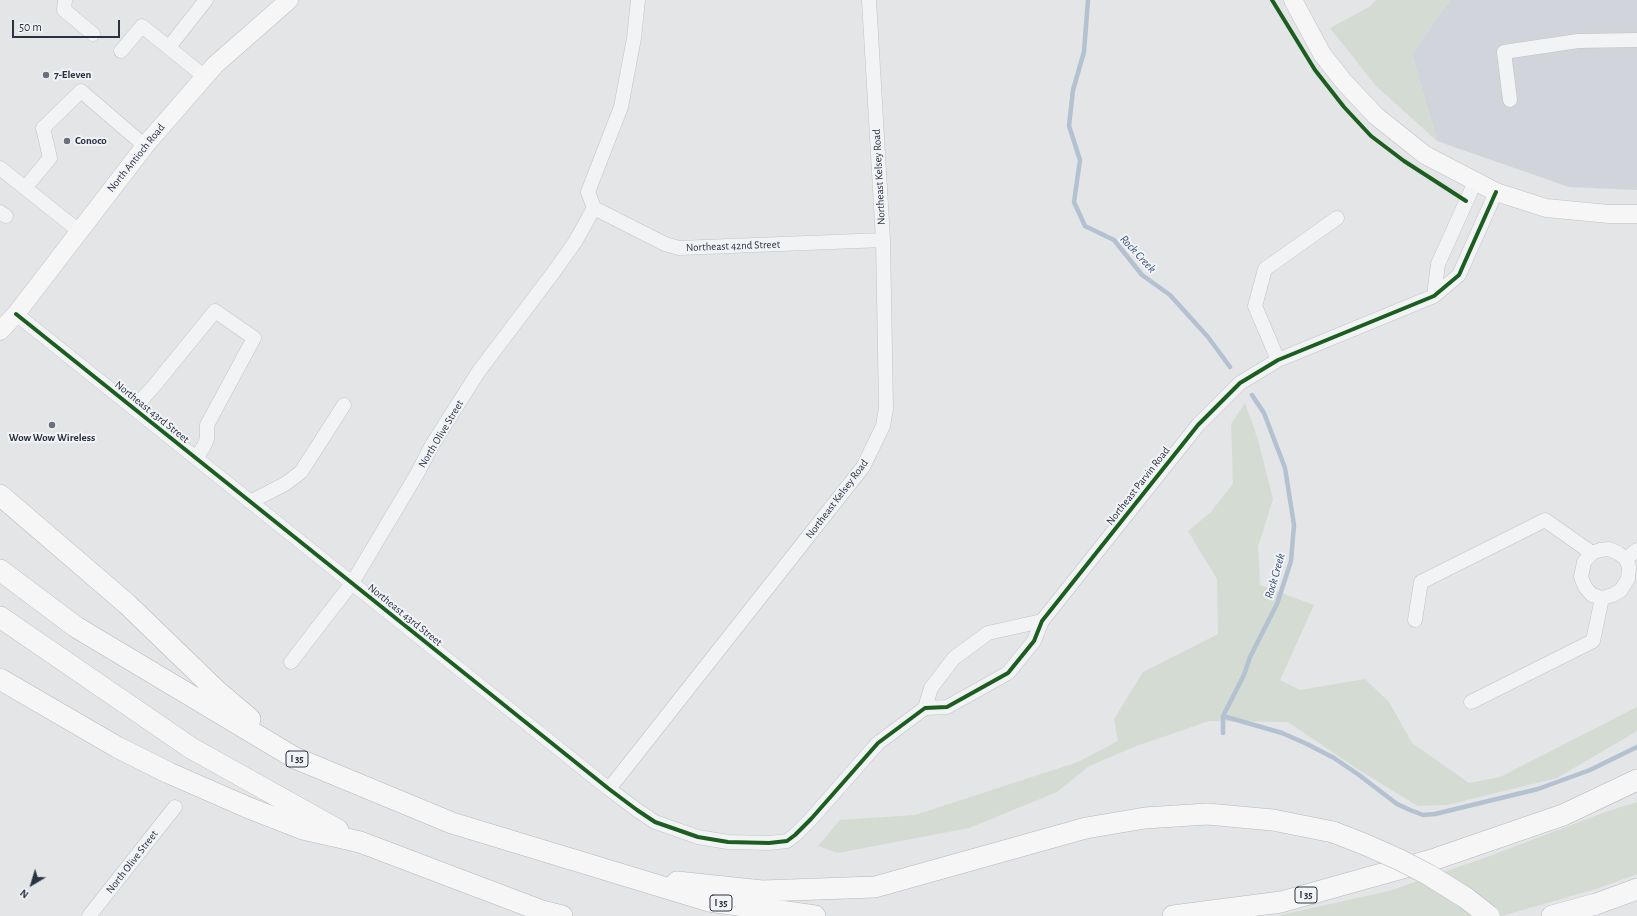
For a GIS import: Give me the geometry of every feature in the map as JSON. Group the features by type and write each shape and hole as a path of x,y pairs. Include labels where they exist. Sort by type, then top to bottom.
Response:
{"highway":[{"path":"3,496 127,604 217,691 295,758"},
{"name":"I 35","path":"0,570 76,627 295,758 452,824 708,901 815,916"},
{"path":"0,617 191,748 360,842"},
{"path":"0,679 117,747 249,808 303,829 360,842 542,911 562,916"},
{"name":"I 35","path":"1173,916 1281,902 1435,859 1563,815 1637,780"},
{"path":"629,877 762,891 875,887 1086,828 1145,818 1207,814 1273,820 1332,832 1364,844 1423,872 1466,898 1489,916"},
{"path":"1552,916 1596,904 1637,889"}],"main road":[{"name":"North Antioch Road","path":"0,331 16,314 145,146 215,65 289,0"},
{"path":"1293,0 1322,54 1344,82 1376,116 1425,155 1496,192 1546,208 1609,214 1637,214"}],"street":[{"path":"65,0 64,10 93,34"},
{"path":"169,47 206,0"},
{"path":"594,208 588,192 621,107 634,38 638,0"},
{"name":"Northeast Kelsey Road","path":"609,789 863,467 877,442 883,426 886,408 882,240 869,0"},
{"path":"121,51 142,26 205,77"},
{"path":"1510,100 1504,52 1578,41 1637,40"},
{"path":"26,188 50,158 43,128 81,91 145,146"},
{"path":"0,168 80,231"},
{"path":"1434,296 1438,264 1475,182"},
{"name":"Northeast Parvin Road","path":"925,708 947,706 1008,673 1034,641 1042,621 1198,425 1240,383 1278,360 1434,296 1458,275 1496,192"},
{"name":"Northeast 42nd Street","path":"594,208 665,244 679,248 882,240"},
{"name":"North Olive Street","path":"291,662 352,583 417,474 432,445 479,372 554,274 575,242 594,208"},
{"path":"1278,360 1255,306 1265,269 1337,218"},
{"path":"134,408 154,386 215,311 254,338 208,425 207,439 196,458"},
{"name":"Northeast 43rd Street","path":"16,314 609,789 655,822 698,837 728,842 769,844 787,841 811,819 878,743 925,708"},
{"path":"250,502 285,484 301,472 344,404"},
{"path":"1415,620 1421,582 1545,520 1592,553"},
{"path":"1609,549 1631,555 1628,579 1621,590 1613,596 1602,598 1592,595 1585,587 1582,577 1584,562 1592,553 1609,549"},
{"path":"1472,702 1593,641 1602,598"},
{"path":"925,708 931,688 954,658 988,632 1042,621"},
{"name":"North Olive Street","path":"89,916 175,807"}],"shaded area":[{"path":"1376,0 1450,0 1412,54 1437,141 1376,86 1330,28 1369,7"},
{"path":"1450,0 1637,0 1637,190 1569,187 1437,141 1412,54"},
{"path":"1245,403 1258,440 1273,499 1258,547 1260,585 1314,605 1280,680 1300,690 1365,679 1389,702 1412,743 1469,783 1500,777 1637,707 1637,731 1557,778 1447,805 1418,806 1359,770 1288,722 1209,721 1134,747 1089,766 1057,792 969,828 838,853 818,846 840,820 915,815 1078,762 1118,741 1114,719 1143,672 1218,634 1217,579 1188,531 1210,513 1233,484 1231,424"},
{"path":"1637,802 1637,874 1599,888 1502,916 1276,916 1389,891 1487,857 1608,811"}],"waterway":[{"name":"Rock Creek","path":"1088,0 1084,52 1073,90 1069,126 1080,160 1074,202 1085,226 1114,240 1142,275 1170,295 1208,337 1230,367"},
{"name":"Rock Creek","path":"1223,733 1223,716 1244,675 1250,657 1277,604 1291,561 1294,525 1285,468 1264,413 1252,395"},
{"path":"1223,716 1282,733 1307,744 1334,758 1397,804 1423,815 1435,814 1538,789 1590,770 1637,747"}],"cycle path":[{"path":"1272,0 1315,70 1344,107 1371,136 1404,161 1466,201"},
{"path":"16,314 637,810 655,822 698,837 728,842 769,843 787,841 795,835 878,743 925,708 947,707 1008,673 1034,641 1042,621 1198,425 1240,383 1278,360 1434,296 1459,275 1496,192"}],"place":[{"name":"7-Eleven","path":"46,75"},
{"name":"Conoco","path":"67,141"},
{"name":"Wow Wow Wireless","path":"52,425"}]}
